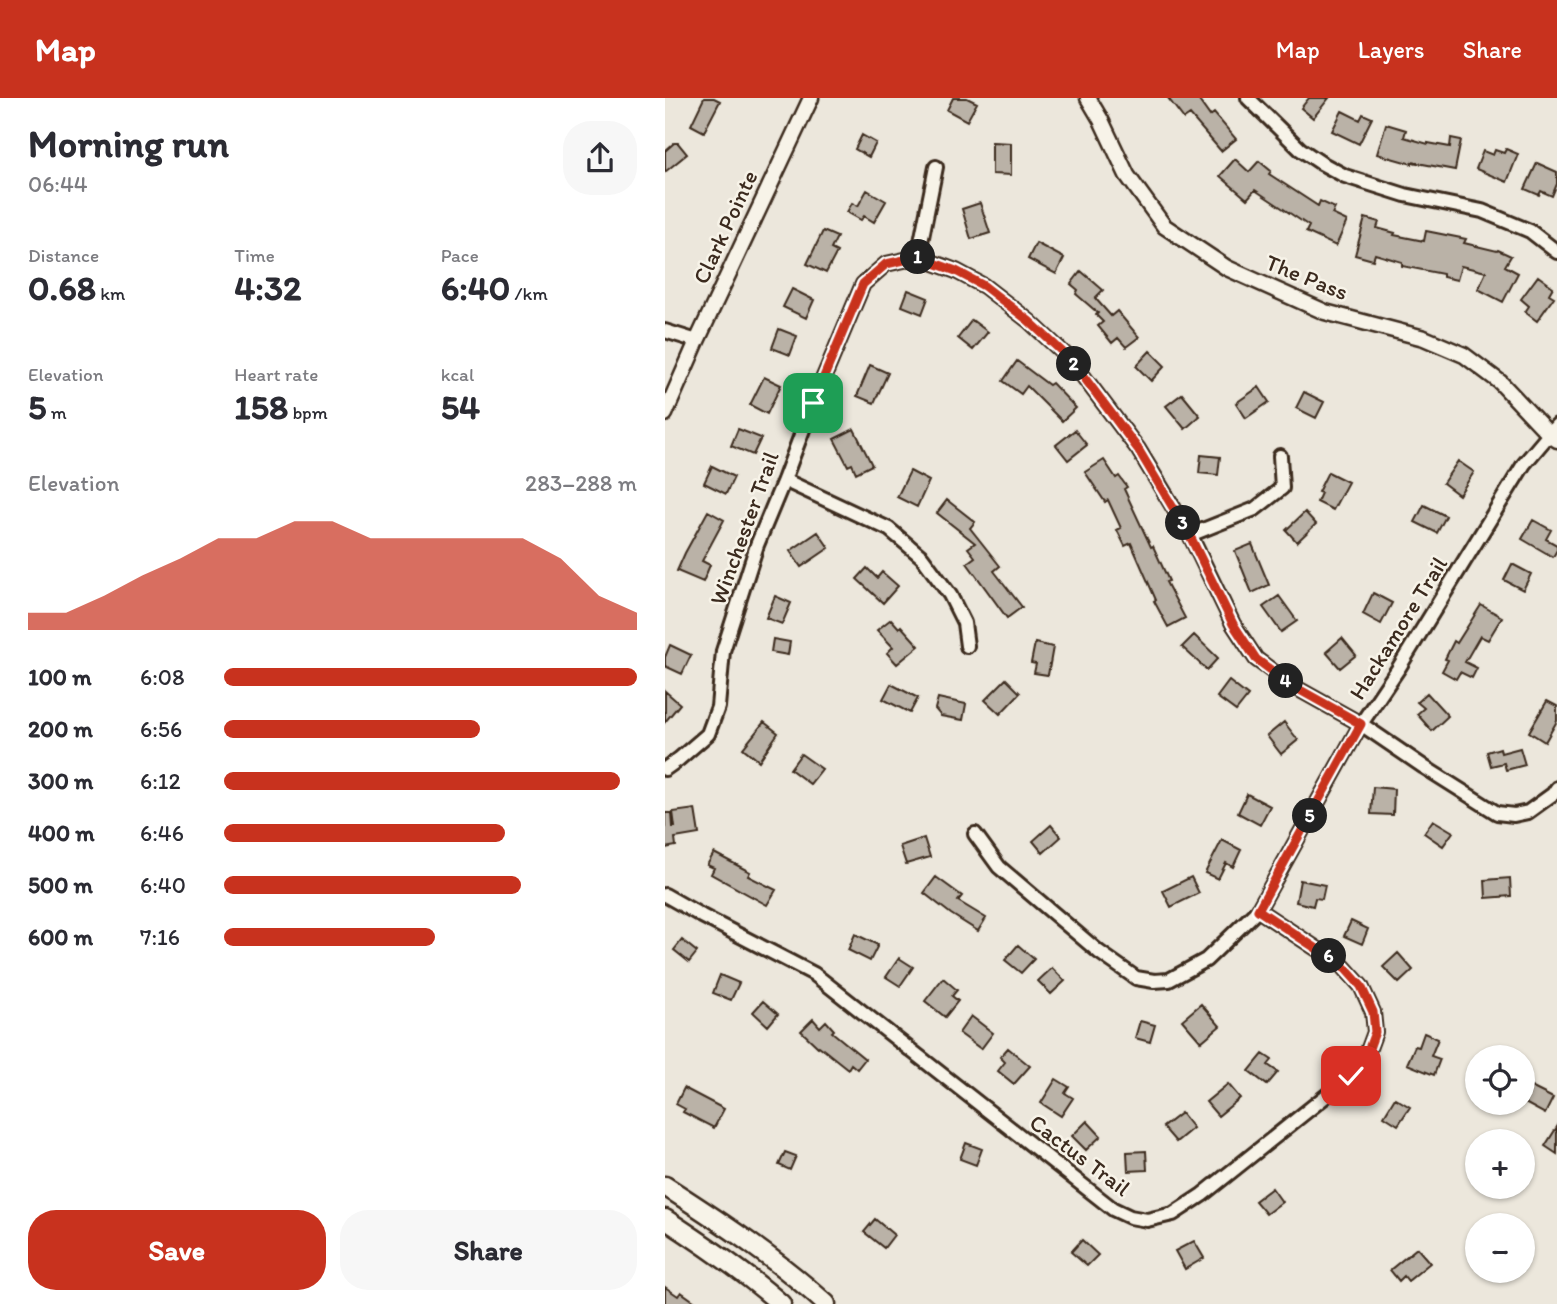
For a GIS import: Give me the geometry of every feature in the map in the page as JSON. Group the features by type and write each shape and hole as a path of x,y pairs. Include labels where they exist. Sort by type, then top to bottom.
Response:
{"main road":[{"path":"665,1186 738,1234 805,1285 825,1304"},
{"path":"665,1219 725,1259 781,1304"}],"street":[{"name":"Clark Pointe","path":"665,414 811,98"},
{"name":"The Pass","path":"1088,98 1127,175 1164,226 1227,268 1325,312 1424,338 1464,355 1500,382 1554,433"},
{"path":"1248,98 1300,149 1345,176 1405,195 1482,211 1530,231 1557,252"},
{"path":"936,167 918,257 956,271 984,286 1029,321 1071,360 1138,449 1190,536 1233,624 1256,659 1291,685 1361,724 1497,813 1514,815 1528,812 1557,788"},
{"name":"Winchester Trail","path":"665,769 708,734 718,707 723,650 757,545 863,284 886,264 918,257"},
{"path":"665,331 697,341"},
{"name":"Hackamore Trail","path":"975,834 999,867 1099,952 1136,978 1169,980 1206,960 1258,910 1361,724 1405,659 1524,464 1554,433"},
{"path":"1190,536 1255,509 1282,488 1280,456"},
{"path":"784,480 889,529 922,556 950,595 964,623 967,646"},
{"name":"Cactus Trail","path":"665,895 814,974 1113,1209 1130,1217 1147,1220 1173,1214 1202,1195 1351,1076 1368,1051 1375,1032 1373,1012 1361,986 1343,966 1258,910"}],"building":[{"path":"704,98 720,101 704,132 691,125"},
{"path":"953,98 967,98 977,103 967,121 947,110"},
{"path":"1168,98 1197,98 1210,116 1214,113 1236,139 1221,151 1190,115 1184,119"},
{"path":"1309,98 1329,98 1313,118 1301,108"},
{"path":"1342,111 1360,120 1363,114 1372,118 1359,144 1332,131"},
{"path":"1386,124 1406,130 1404,137 1428,144 1450,147 1451,138 1461,140 1455,170 1412,164 1377,154"},
{"path":"862,135 876,143 869,157 855,149"},
{"path":"992,142 1011,143 1011,175 992,174"},
{"path":"678,143 687,154 665,172 665,151"},
{"path":"1506,149 1518,154 1507,182 1476,169 1483,151 1493,155 1495,150 1504,153"},
{"path":"1235,159 1249,172 1259,161 1271,171 1269,174 1318,206 1320,201 1335,208 1332,214 1347,221 1336,246 1306,232 1309,226 1255,190 1247,199 1220,176"},
{"path":"1537,163 1557,172 1557,184 1552,196 1541,191 1539,195 1525,189"},
{"path":"867,190 886,201 874,222 864,216 861,220 847,212 852,203 858,206"},
{"path":"980,203 990,233 971,239 962,209"},
{"path":"1365,218 1379,222 1377,228 1395,233 1394,235 1424,241 1426,231 1466,239 1464,243 1498,250 1511,256 1505,266 1518,273 1503,302 1478,289 1486,272 1461,266 1457,280 1443,277 1443,274 1402,266 1402,262 1375,254 1373,260 1355,255"},
{"path":"823,231 837,237 831,249 837,252 826,273 807,264"},
{"path":"1036,243 1064,258 1056,274 1028,259"},
{"path":"1081,271 1103,290 1095,298 1111,316 1117,311 1139,337 1126,347 1118,338 1112,343 1098,326 1103,322 1096,315 1098,313 1076,294 1078,290 1071,284"},
{"path":"1538,276 1553,287 1549,294 1554,297 1537,321 1525,312 1529,306 1521,299"},
{"path":"792,289 814,300 806,318 783,307"},
{"path":"908,290 928,298 922,314 902,306"},
{"path":"972,320 988,332 973,350 958,338"},
{"path":"779,329 797,336 790,355 772,348"},
{"path":"1150,351 1165,366 1151,381 1136,366"},
{"path":"1017,361 1049,385 1052,383 1076,408 1062,421 1027,386 1021,394 1003,381"},
{"path":"870,365 888,373 874,403 857,396"},
{"path":"764,377 781,385 767,414 750,405"},
{"path":"1259,387 1269,402 1246,418 1236,403"},
{"path":"1304,392 1324,402 1316,418 1296,408"},
{"path":"1182,394 1200,416 1185,429 1166,406"},
{"path":"738,429 761,438 753,455 731,446"},
{"path":"854,429 872,465 856,473 852,464 848,466 834,439"},
{"path":"1075,430 1087,445 1068,460 1056,445"},
{"path":"1201,455 1220,457 1218,475 1199,473"},
{"path":"1104,460 1116,478 1119,476 1127,487 1124,489 1185,618 1168,627 1154,601 1156,600 1131,543 1125,546 1117,530 1121,528 1108,500 1105,502 1085,472"},
{"path":"1458,461 1474,472 1459,495 1443,483"},
{"path":"712,466 734,477 726,494 704,483"},
{"path":"910,471 929,481 917,507 897,497"},
{"path":"1328,472 1348,482 1333,510 1317,502 1321,493 1318,492"},
{"path":"947,500 975,522 970,528 1000,566 994,571 1022,607 1007,618 967,563 975,557 968,548 975,543 937,513"},
{"path":"1424,505 1446,516 1437,533 1415,522"},
{"path":"708,511 724,520 702,561 710,565 703,582 677,571"},
{"path":"1305,512 1316,524 1297,542 1286,530"},
{"path":"1533,520 1551,530 1546,539 1557,545 1553,557 1522,539"},
{"path":"818,532 829,548 801,567 790,551"},
{"path":"1252,544 1269,585 1252,593 1235,551"},
{"path":"1512,564 1531,574 1523,590 1504,580"},
{"path":"867,568 877,578 882,572 898,586 883,603 857,579"},
{"path":"1373,593 1392,603 1381,624 1363,614"},
{"path":"775,596 791,603 782,624 766,618"},
{"path":"1279,596 1297,621 1281,632 1263,607"},
{"path":"1481,605 1502,617 1488,640 1480,636 1465,662 1477,668 1472,678 1460,672 1456,679 1442,671 1448,660 1445,659 1454,641 1457,643"},
{"path":"891,619 919,646 897,664 887,653 893,647 877,630"},
{"path":"1194,635 1218,658 1207,670 1182,647"},
{"path":"1342,638 1356,655 1340,668 1326,652"},
{"path":"773,639 790,642 788,655 771,652"},
{"path":"1035,643 1053,647 1048,675 1034,673 1036,664 1031,663"},
{"path":"670,645 691,655 682,674 665,666"},
{"path":"1006,679 1020,693 1000,714 985,700"},
{"path":"1229,681 1248,696 1236,711 1217,697"},
{"path":"891,684 918,698 910,713 883,699"},
{"path":"665,691 680,704 665,722"},
{"path":"1427,693 1448,716 1432,731 1417,714 1424,708 1417,702"},
{"path":"938,698 966,704 963,720 941,716 935,709"},
{"path":"1547,701 1557,706 1557,721 1545,742 1529,732"},
{"path":"764,722 778,733 759,761 743,748"},
{"path":"1284,722 1298,740 1281,754 1267,736"},
{"path":"1500,748 1501,753 1520,748 1525,765 1506,770 1504,763 1491,766 1487,752"},
{"path":"801,754 822,769 810,784 790,769"},
{"path":"1373,787 1394,789 1393,815 1371,814"},
{"path":"1247,794 1270,806 1260,825 1238,813"},
{"path":"695,809 699,834 675,838 676,846 665,848 665,813 672,813 675,827 673,812"},
{"path":"1433,820 1453,832 1443,846 1424,833"},
{"path":"1051,825 1061,837 1043,853 1033,841"},
{"path":"924,838 930,857 906,864 900,846"},
{"path":"1222,840 1241,850 1233,867 1226,863 1218,879 1205,873"},
{"path":"714,853 750,872 748,876 776,890 767,905 711,874 714,868 707,865"},
{"path":"936,877 962,896 958,901 986,918 978,931 924,893"},
{"path":"1191,877 1199,893 1171,907 1163,891"},
{"path":"1510,878 1511,896 1486,898 1485,880"},
{"path":"1300,880 1325,885 1322,899 1315,898 1313,906 1296,902"},
{"path":"1351,921 1368,929 1362,944 1344,936"},
{"path":"855,934 878,945 870,961 848,950"},
{"path":"682,940 697,952 689,962 674,950"},
{"path":"1018,945 1034,959 1021,973 1005,960"},
{"path":"1398,953 1413,970 1399,983 1383,967"},
{"path":"899,958 913,967 900,986 886,977"},
{"path":"1052,968 1065,981 1051,994 1038,981"},
{"path":"720,975 739,983 731,1000 713,993"},
{"path":"943,978 957,990 952,996 958,1001 945,1017 925,1001"},
{"path":"763,1001 778,1014 768,1026 753,1012"},
{"path":"1201,1004 1220,1026 1201,1042 1182,1020"},
{"path":"971,1016 993,1033 981,1049 959,1033"},
{"path":"813,1019 820,1027 826,1021 834,1030 832,1032 865,1059 857,1069 851,1064 848,1069 801,1031"},
{"path":"1140,1021 1155,1025 1150,1042 1135,1038"},
{"path":"1424,1033 1438,1039 1431,1056 1440,1059 1434,1075 1407,1064 1415,1046 1419,1047"},
{"path":"1008,1048 1030,1066 1014,1084 998,1071 1005,1062 1000,1057"},
{"path":"1263,1054 1272,1060 1268,1065 1278,1072 1267,1085 1249,1071"},
{"path":"1056,1079 1069,1087 1065,1093 1073,1098 1061,1116 1041,1103"},
{"path":"1228,1084 1240,1098 1218,1116 1206,1102"},
{"path":"684,1088 724,1109 714,1128 683,1112 685,1109 676,1104"},
{"path":"1535,1089 1553,1098 1545,1114 1535,1109"},
{"path":"1395,1098 1410,1107 1398,1125 1384,1116"},
{"path":"1181,1113 1193,1128 1176,1142 1163,1127"},
{"path":"1087,1121 1101,1136 1086,1150 1072,1136"},
{"path":"1557,1127 1557,1154 1545,1146"},
{"path":"966,1143 982,1149 976,1165 960,1159"},
{"path":"1146,1151 1147,1170 1128,1171 1127,1152"},
{"path":"785,1152 796,1156 790,1170 779,1165"},
{"path":"1272,1188 1282,1202 1266,1214 1255,1201"},
{"path":"875,1219 894,1235 884,1248 864,1232"},
{"path":"1082,1240 1098,1255 1087,1266 1071,1252"},
{"path":"1194,1241 1204,1258 1185,1269 1175,1251"},
{"path":"1417,1248 1430,1263 1408,1281 1404,1276 1399,1281 1390,1270"},
{"path":"665,1287 678,1296 681,1292 698,1304 665,1304"}],"route":[{"path":"813,403 863,284 886,264 918,257 956,271 984,286 1029,321 1071,360 1138,449 1190,536 1233,624 1256,659 1291,685 1361,724 1258,910 1343,966 1361,986 1373,1012 1375,1032 1368,1051 1351,1076"}]}
